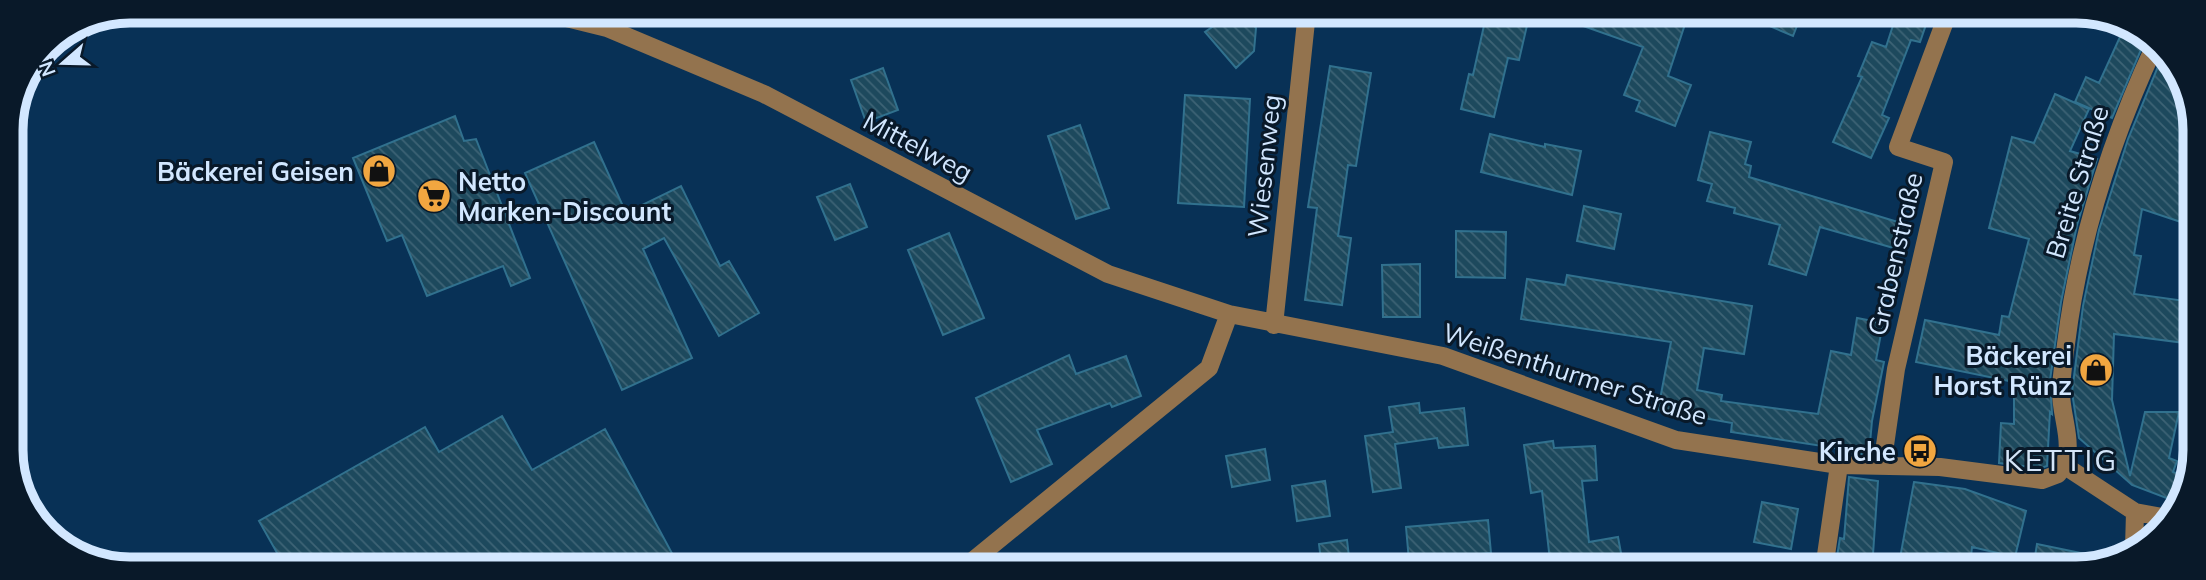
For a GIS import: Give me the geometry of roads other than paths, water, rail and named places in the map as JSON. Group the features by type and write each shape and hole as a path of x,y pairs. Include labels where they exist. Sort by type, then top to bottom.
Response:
{"street":[{"name":"Mittelweg","path":"587,23 607,28 764,94 1108,274 1229,314 1274,325"},
{"name":"Wiesenweg","path":"1274,325 1306,23"},
{"name":"Grabenstraße","path":"1882,466 1896,369 1944,162 1898,147 1944,23"},
{"name":"Breite Straße","path":"2065,466 2069,455 2061,391 2073,283 2095,195 2135,86 2151,53"},
{"path":"977,557 1209,368 1229,314"},
{"name":"Weißenthurmer Straße","path":"1274,325 1443,356 1676,440 1839,465 1940,467 2042,480 2058,474 2065,466"},
{"path":"1827,557 1839,465"},
{"path":"2065,466 2135,512 2160,517"},
{"path":"2134,540 2135,512"}],"place":[{"name":"Bäckerei Geisen","path":"379,171"},
{"name":"Netto Marken-Discount","path":"434,196"},
{"name":"Bäckerei Horst Rünz","path":"2096,370"},
{"name":"Kirche","path":"1920,451"}],"district":[{"name":"KETTIG","path":"2061,460"}]}
